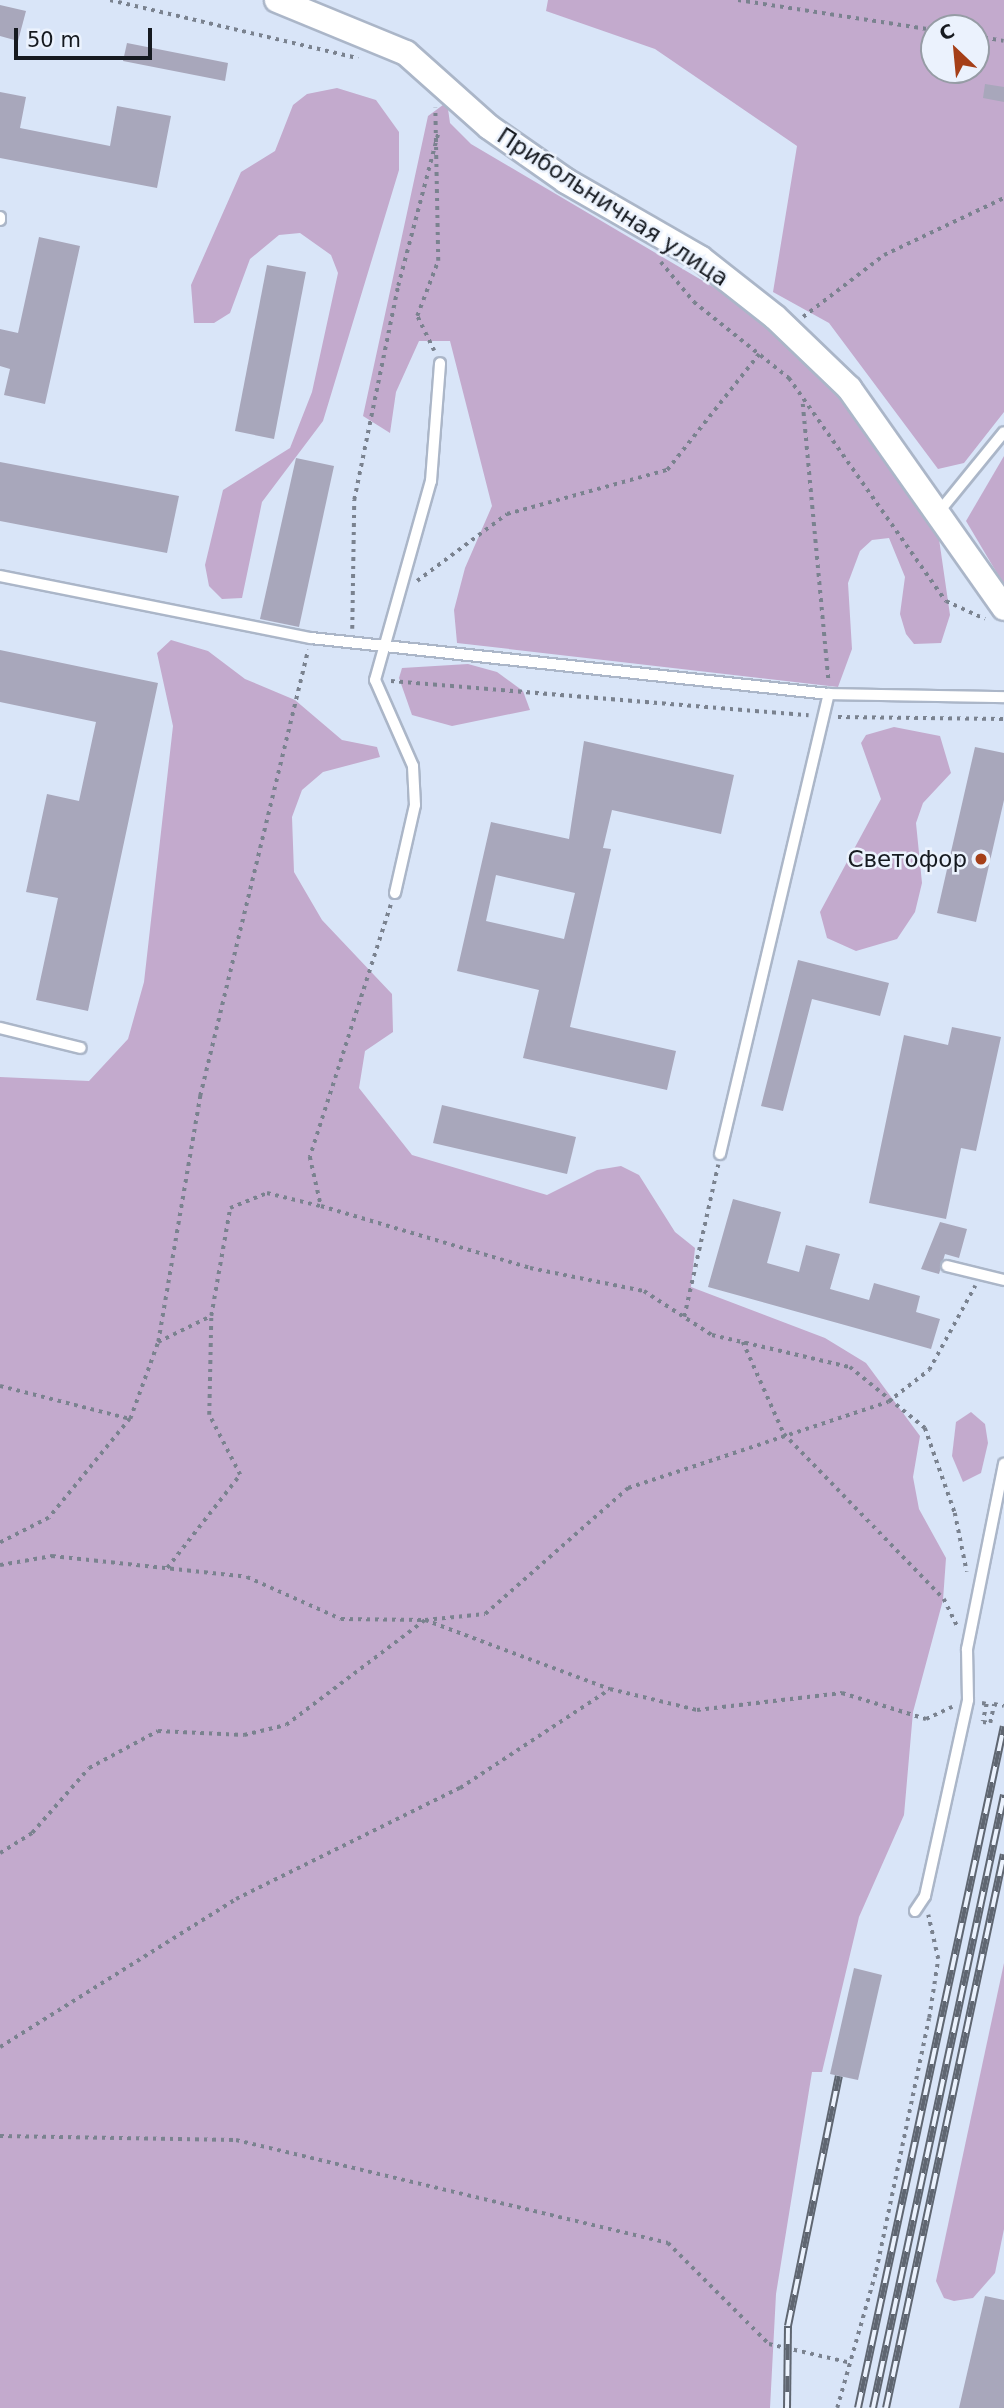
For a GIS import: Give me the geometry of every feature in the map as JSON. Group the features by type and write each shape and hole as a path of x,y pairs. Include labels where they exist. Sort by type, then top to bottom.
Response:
{"street":[{"name":"Прибольничная улица","path":"277,0 406,53 489,127 566,181 700,258 788,329 849,388 938,514 998,615"}],"lane":[{"path":"395,893 415,805 413,766 375,680 388,647 431,481 440,363"},
{"path":"938,514 1004,432"},
{"path":"0,576 311,638 352,643 830,694 1004,697"},
{"path":"720,1154 830,694"},
{"path":"0,1028 81,1048"},
{"path":"947,1266 1004,1280"},
{"path":"915,1911 925,1896 968,1700 967,1649 1004,1464"}],"path":[{"path":"110,0 373,62"},
{"path":"738,0 920,28"},
{"path":"434,95 438,133 439,261 417,316 440,363"},
{"path":"352,643 354,500 398,286 438,133"},
{"path":"788,329 884,255 1004,198"},
{"path":"659,259 694,302 789,378 946,601 998,615"},
{"path":"402,593 507,514 667,470 760,354"},
{"path":"803,399 830,694"},
{"path":"0,1543 48,1518 130,1419 158,1342 200,1096 311,638"},
{"path":"375,680 824,716 1004,719"},
{"path":"321,1206 310,1157 348,1021 395,893"},
{"path":"684,1317 720,1154"},
{"path":"167,1569 240,1475 209,1415 211,1316 230,1208 267,1193 321,1206 530,1268 644,1291 712,1335 850,1367 888,1402 925,1428 955,1513 968,1577"},
{"path":"0,1565 52,1556 247,1577 341,1619 425,1620 485,1614 628,1488 783,1434 888,1402 929,1370 980,1274"},
{"path":"158,1342 211,1316"},
{"path":"743,1342 783,1434 944,1599 967,1649"},
{"path":"0,1386 130,1419"},
{"path":"425,1620 610,1689 697,1710 842,1693 926,1719 968,1700 987,1704 983,1722 990,1723 994,1704 1004,1706"},
{"path":"0,1853 32,1833 89,1768 158,1731 244,1735 286,1725 425,1620"},
{"path":"0,2047 236,1899 460,1788 610,1689"},
{"path":"837,2408 850,2363 929,2018 938,1959 925,1896"},
{"path":"0,2136 236,2140 668,2243 769,2344 850,2363"}],"shaded area":[{"path":"548,0 1004,0 1004,412 964,463 938,469 829,323 773,292 797,146 655,49 546,11"},
{"path":"337,88 376,100 399,132 399,170 323,421 262,502 242,598 222,599 209,586 205,565 223,490 290,448 312,392 338,273 331,255 300,233 279,235 250,259 230,313 214,323 194,323 191,285 241,172 275,151 293,105 307,94"},
{"path":"447,102 450,123 471,144 759,314 849,408 938,532 950,615 941,643 914,644 906,634 900,614 905,577 889,538 872,540 860,551 848,583 852,649 838,687 457,643 454,610 465,568 492,506 450,341 419,341 396,392 390,433 363,416 428,116"},
{"path":"1004,456 1004,585 966,521"},
{"path":"171,640 208,651 245,679 295,700 342,740 377,747 380,757 323,772 302,790 292,817 294,872 322,920 392,994 393,1032 365,1051 359,1088 412,1155 547,1195 597,1170 621,1166 639,1175 675,1232 695,1248 691,1287 825,1338 866,1363 920,1436 913,1477 919,1509 946,1558 943,1600 913,1712 904,1815 859,1917 822,2072 812,2072 776,2294 770,2408 0,2408 0,1077 89,1081 128,1039 144,982 173,726 157,653"},
{"path":"468,664 497,672 523,691 530,710 452,726 412,715 399,678 402,668"},
{"path":"894,727 940,736 951,773 923,803 916,823 922,883 915,912 897,939 856,951 827,938 820,912 881,799 861,743 866,735"},
{"path":"971,1412 985,1424 988,1443 981,1473 963,1482 952,1456 956,1422"},
{"path":"1004,1963 1004,2229 995,2273 973,2298 954,2301 944,2298 936,2281"}],"building":[{"path":"0,5 26,11 18,41 0,36"},
{"path":"127,43 228,63 225,81 123,61"},
{"path":"985,84 1004,87 1004,102 983,98"},
{"path":"0,92 26,97 20,128 110,146 117,106 171,116 157,188 0,158"},
{"path":"39,237 80,246 45,404 4,395 10,369 0,366 0,329 18,333"},
{"path":"267,265 306,272 274,439 235,431"},
{"path":"296,458 334,466 299,627 260,619"},
{"path":"0,462 179,496 167,553 0,521"},
{"path":"0,650 158,683 88,1011 36,1000 58,898 26,892 47,794 79,801 96,722 0,702"},
{"path":"584,741 734,775 721,834 612,810 603,848 611,849 570,1027 676,1051 667,1090 523,1058 539,990 457,971 491,822 569,839","holes":["496,875 575,893 564,939 486,921"]},
{"path":"975,747 1004,753 1004,800 976,922 937,913"},
{"path":"798,960 889,983 880,1016 812,999 783,1111 761,1106"},
{"path":"952,1027 1001,1037 976,1151 961,1148 946,1219 869,1203 904,1035 948,1045"},
{"path":"442,1105 576,1137 567,1174 433,1143"},
{"path":"733,1199 781,1212 767,1263 799,1272 806,1245 840,1254 830,1289 869,1300 874,1283 920,1296 916,1312 940,1319 931,1349 708,1287"},
{"path":"940,1222 967,1229 959,1258 945,1254 939,1274 921,1269"},
{"path":"854,1968 882,1975 858,2080 830,2074"},
{"path":"985,2296 1004,2300 1004,2408 959,2408"}],"railway":[{"path":"858,2408 1004,1726"},
{"path":"873,2408 1004,1795"},
{"path":"886,2408 1004,1854"},
{"path":"787,2408 788,2326 839,2076"}],"place":[{"name":"Светофор","path":"981,859"}]}
